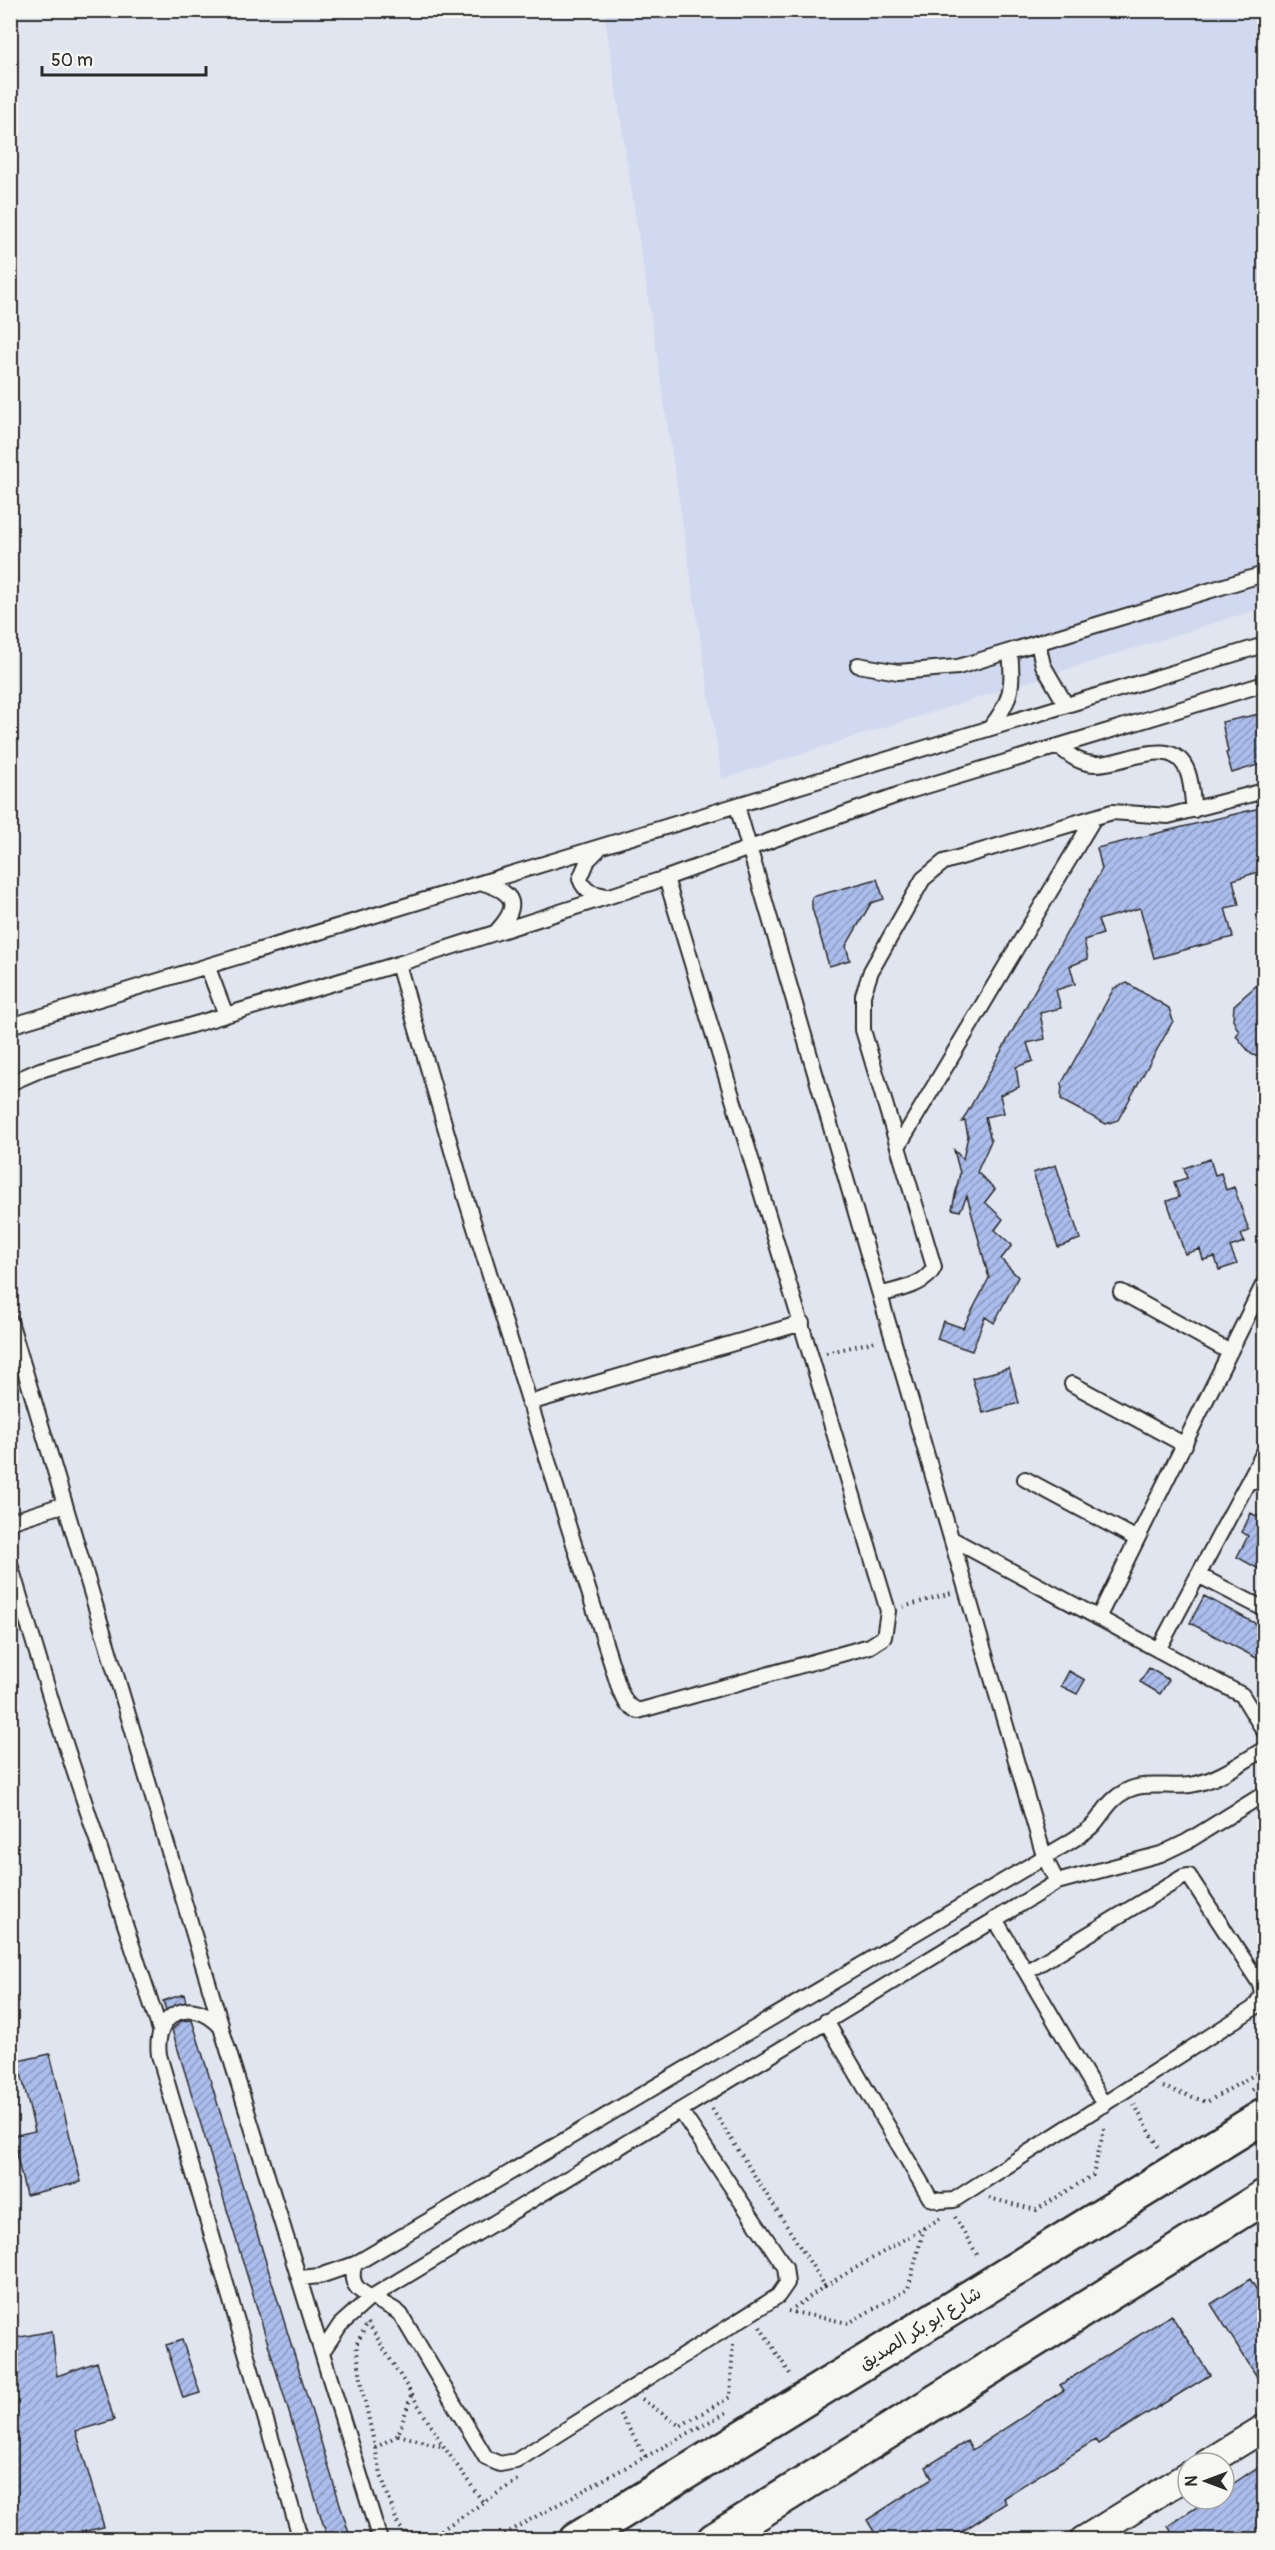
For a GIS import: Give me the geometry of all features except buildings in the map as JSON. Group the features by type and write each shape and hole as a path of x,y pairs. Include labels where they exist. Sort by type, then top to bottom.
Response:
{"main road":[{"name":"شارع ابو بكر الصديق","path":"576,2540 1255,2105"},
{"path":"714,2540 1264,2197"}],"street":[{"path":"1227,2451 1264,2428"},
{"path":"1096,2536 1176,2483"}],"lane":[{"path":"858,665 898,672 957,667 1010,653 1264,574"},
{"path":"1038,643 1043,665 1066,705"},
{"path":"10,1026 208,968 1264,645"},
{"path":"990,728 1004,710 1010,695 1012,675 1010,653"},
{"path":"10,1083 40,1070 398,964 666,878 903,793 1258,686 1264,696"},
{"path":"1059,746 1076,759 1096,764 1155,751 1172,755 1179,760 1189,774 1194,810"},
{"path":"880,1295 926,1279 934,1267 863,1030 861,1007 871,971 923,879 944,862 1116,812 1168,816 1264,791"},
{"path":"737,806 1044,1856 1057,1882"},
{"path":"899,1145 1095,818"},
{"path":"602,847 588,860 580,879 583,887 591,893 608,896"},
{"path":"398,964 466,1199 529,1403 620,1691 627,1704 638,1711 870,1646 884,1637 888,1611 813,1356 666,878"},
{"path":"483,884 499,888 510,896 512,902 512,910 496,932"},
{"path":"208,968 226,1015"},
{"path":"1098,1618 1264,1287"},
{"path":"1121,1292 1230,1352"},
{"path":"10,1322 221,2027 381,2540"},
{"path":"529,1403 802,1323"},
{"path":"1072,1384 1185,1444"},
{"path":"1158,1650 1264,1452"},
{"path":"1251,1478 1264,1485"},
{"path":"1025,1479 1137,1539"},
{"path":"10,1522 65,1504"},
{"path":"952,1539 1242,1695 1264,1731"},
{"path":"10,1564 56,1716 160,2030 157,2043 159,2055 301,2540"},
{"path":"1198,1575 1264,1609"},
{"path":"300,2278 320,2276 356,2264 1083,1833 1094,1824 1108,1803 1128,1790 1140,1786 1190,1785 1206,1781 1222,1775 1264,1749"},
{"path":"322,2352 351,2313 370,2298 1057,1882 1161,1854 1188,1841 1264,1794"},
{"path":"826,2021 930,2198 954,2200 1254,2008 1262,1995 1260,1984 1189,1876 1026,1972"},
{"path":"995,1919 1104,2105"},
{"path":"160,2030 177,2013 190,2009 202,2011 221,2027"},
{"path":"356,2264 354,2283 363,2295 394,2307 407,2324 486,2458 500,2464 516,2460 778,2296 788,2283 785,2267 680,2110"}],"path":[{"path":"813,1356 892,1336"},
{"path":"888,1611 966,1589"},
{"path":"1160,2086 1207,2102 1264,2069"},
{"path":"1255,2105 1264,2083"},
{"path":"704,2096 825,2286 779,2316"},
{"path":"1133,2102 1159,2148"},
{"path":"980,2195 1036,2210 1093,2175 1106,2120"},
{"path":"1149,2154 1169,2142"},
{"path":"952,2211 979,2258"},
{"path":"788,2311 849,2323 908,2289 924,2228"},
{"path":"969,2264 989,2252"},
{"path":"394,2307 368,2323 356,2345 381,2475 398,2525 412,2540"},
{"path":"751,2333 770,2322"},
{"path":"368,2323 444,2447 483,2502"},
{"path":"760,2328 790,2374"},
{"path":"723,2349 742,2338"},
{"path":"642,2399 680,2426 730,2397 733,2344"},
{"path":"780,2381 800,2368"},
{"path":"375,2448 398,2435 412,2392"},
{"path":"634,2404 649,2394"},
{"path":"493,2540 740,2405"},
{"path":"610,2420 627,2409"},
{"path":"620,2414 646,2457"},
{"path":"398,2435 444,2447"},
{"path":"426,2540 522,2477"}],"shaded area":[{"path":"604,11 1264,11 1264,607 722,779"}]}
